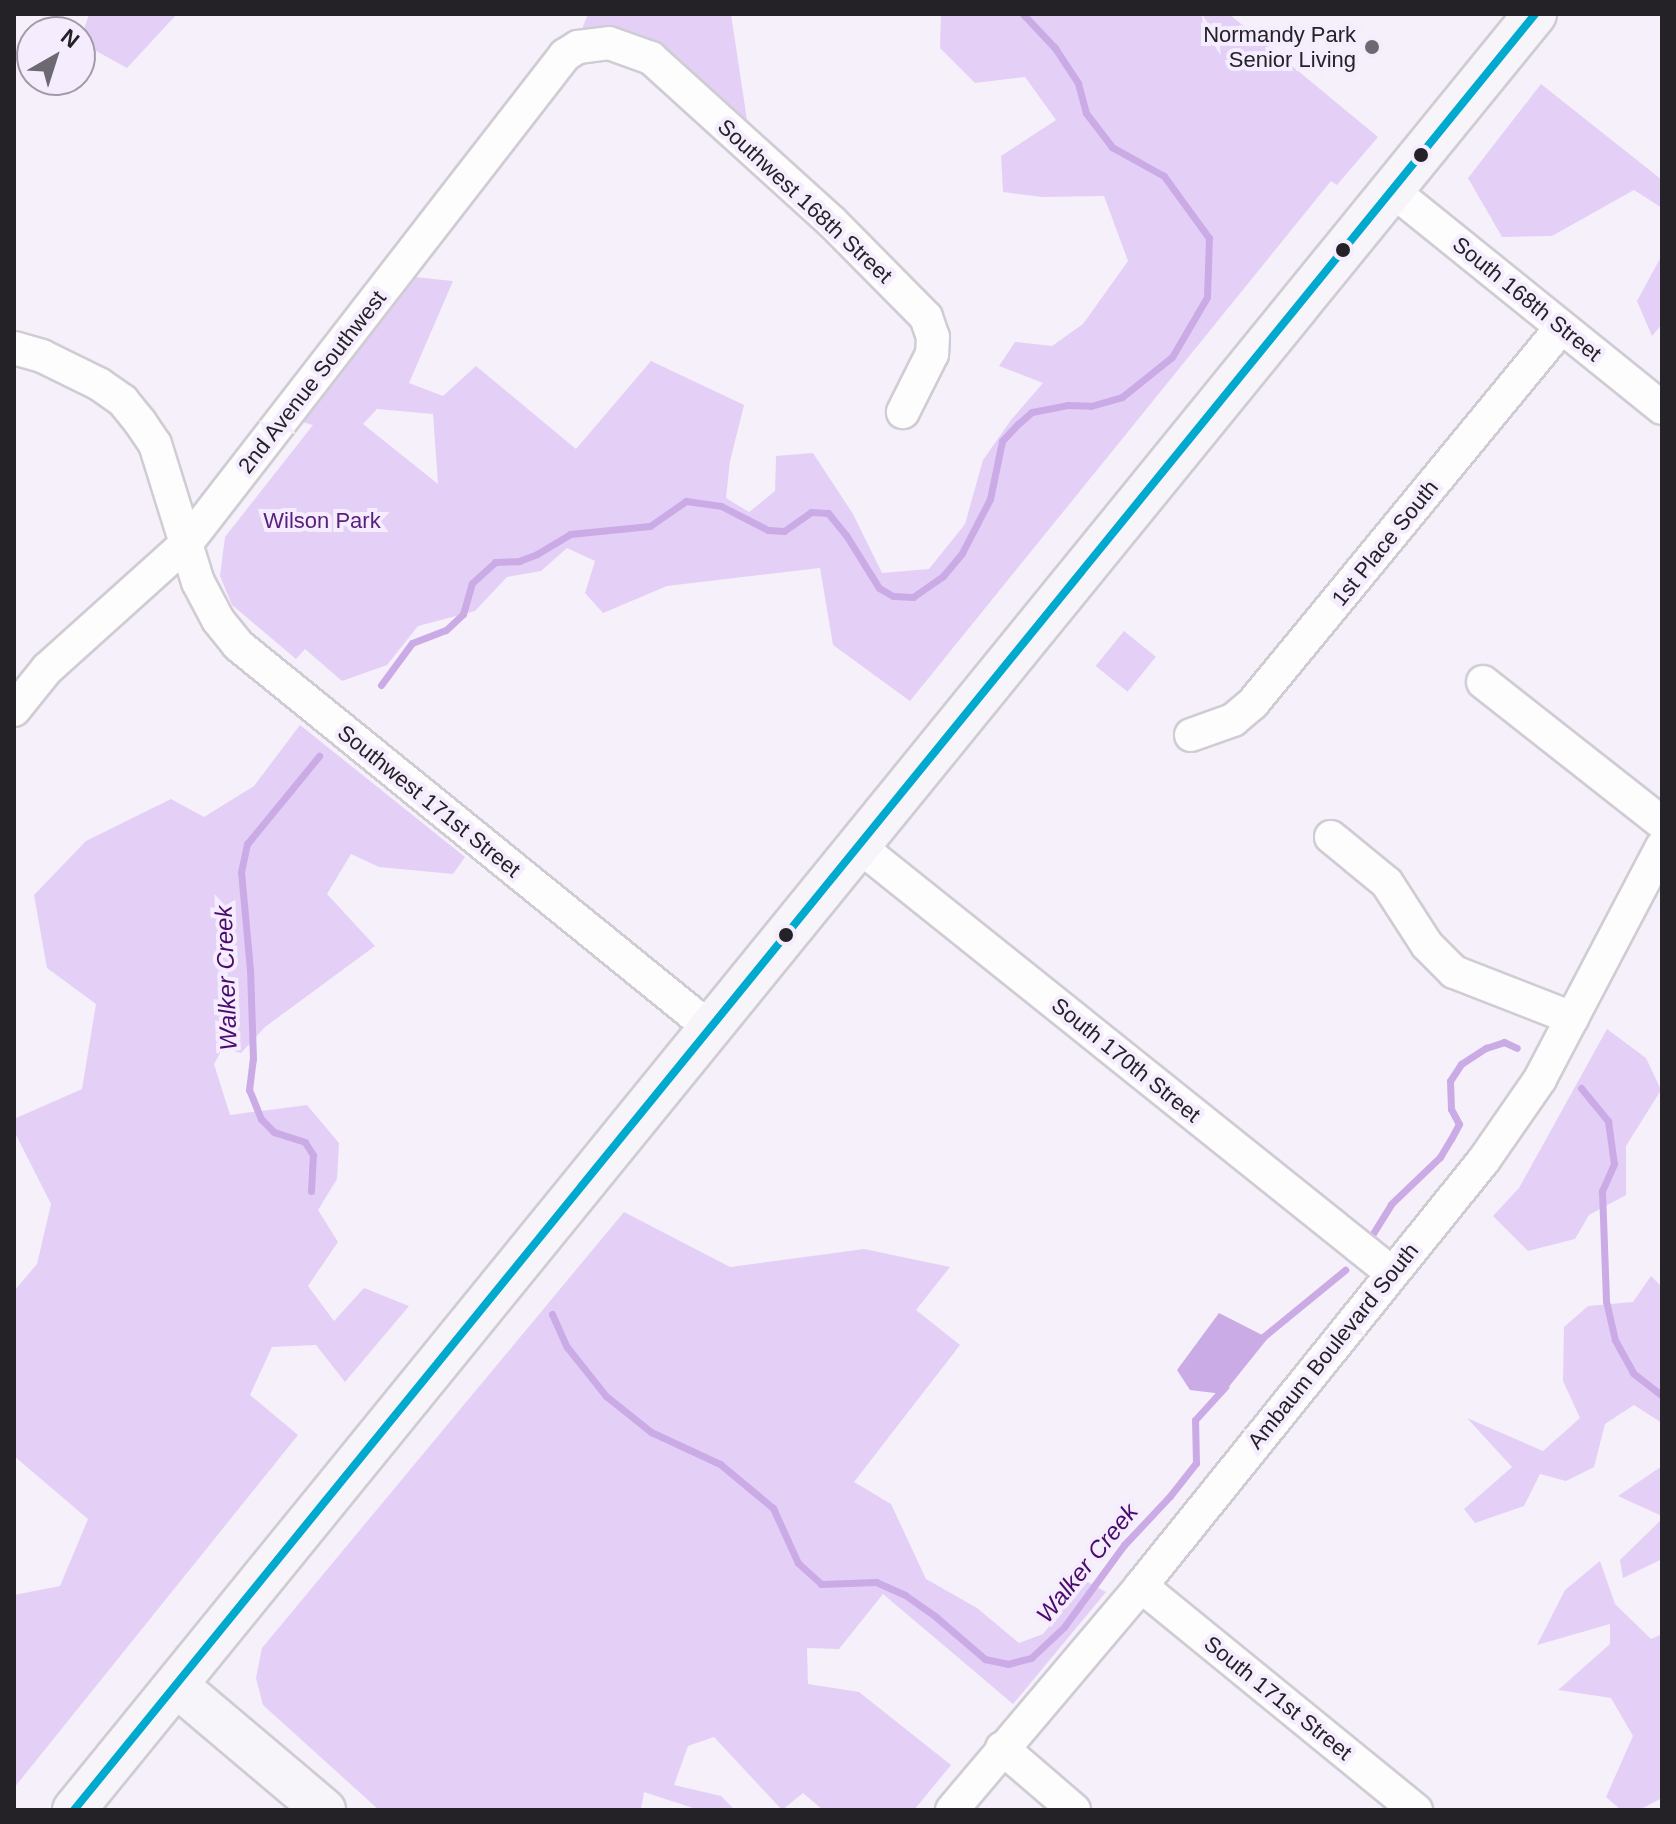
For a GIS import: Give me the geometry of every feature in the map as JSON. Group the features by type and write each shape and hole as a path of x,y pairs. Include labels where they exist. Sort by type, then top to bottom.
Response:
{"main road":[{"path":"74,1810 1535,14"},
{"path":"176,1685 324,1810"}],"street":[{"name":"Southwest 168th Street","path":"593,43 609,43 651,58 831,221 926,317 933,337 932,354 903,412"},
{"name":"2nd Avenue Southwest","path":"14,710 47,669 186,544 565,55 593,43"},
{"name":"South 168th Street","path":"1392,190 1662,408"},
{"name":"1st Place South","path":"1191,735 1233,720 1253,703 1561,328"},
{"name":"Southwest 171st Street","path":"14,348 74,371 123,401 155,444 198,582 218,620 253,659 710,1028"},
{"path":"1483,682 1662,823"},
{"path":"1331,837 1387,883 1427,945 1454,972 1572,1018"},
{"name":"South 170th Street","path":"860,847 1392,1273"},
{"name":"Ambaum Boulevard South","path":"952,1810 1141,1586 1513,1120 1540,1079 1662,847"},
{"name":"South 171st Street","path":"1141,1586 1416,1810"},
{"path":"1002,1748 1074,1810"}],"green space":[{"path":"177,14 127,68 96,51 96,16 88,16"},
{"path":"588,14 731,14 748,127 579,36"},
{"name":"Wilson Park","path":"941,14 1229,14 1378,137 1337,185 1331,181 910,701 833,645 820,568 667,586 603,613 585,593 595,561 567,548 541,571 507,577 475,611 418,626 387,665 342,681 305,649 296,659 232,605 220,576 225,537 313,425 295,420 404,276 453,281 409,383 443,396 476,366 576,449 651,361 744,405 730,461 726,498 749,512 775,491 776,456 813,453 853,514 882,573 929,569 965,524 983,460 1011,420 1043,383 999,366 1015,342 1052,346 1083,324 1128,261 1104,196 1042,197 1003,192 1001,156 1056,120 1025,77 975,83 940,48","holes":["377,409 433,414 438,484 363,424"]},
{"path":"1541,84 1662,180 1662,208 1634,190 1552,236 1502,237 1468,178"},
{"path":"1662,255 1662,324 1652,336 1637,301"},
{"path":"1124,631 1156,657 1128,692 1096,666"},
{"path":"300,725 465,857 453,874 379,867 351,854 327,894 375,946 265,1027 241,1053 223,1048 214,1064 230,1115 307,1105 339,1143 337,1179 318,1210 338,1242 308,1286 334,1321 364,1288 409,1306 345,1382 316,1345 272,1347 250,1395 298,1435 14,1788 14,1595 60,1586 88,1519 14,1456 14,1291 37,1264 51,1204 14,1131 14,1119 82,1089 96,1004 47,968 34,895 86,841 171,799 204,817 254,786"},
{"path":"1607,1029 1646,1058 1661,1090 1626,1146 1626,1195 1589,1215 1575,1239 1528,1251 1493,1216 1519,1188"},
{"path":"624,1212 730,1267 864,1249 950,1267 916,1310 960,1345 854,1482 891,1504 926,1579 977,1608 1019,1643 1043,1634 1086,1581 1106,1592 1013,1704 883,1594 839,1649 807,1648 808,1684 859,1692 951,1765 914,1810 823,1810 803,1793 782,1810 714,1737 688,1746 674,1785 721,1796 735,1810 699,1810 644,1792 641,1810 379,1810 263,1705 256,1678 262,1648"},
{"path":"1651,1276 1662,1287 1662,1423 1634,1405 1605,1424 1594,1467 1566,1481 1540,1474 1524,1506 1475,1523 1464,1509 1512,1467 1467,1418 1543,1451 1580,1418 1563,1381 1564,1327 1588,1306 1633,1302"},
{"path":"1662,1466 1662,1516 1618,1496 1659,1468"},
{"path":"1662,1519 1662,1559 1623,1578 1620,1560"},
{"path":"1600,1561 1615,1604 1651,1639 1662,1634 1662,1798 1639,1810 1621,1810 1606,1797 1633,1736 1611,1698 1558,1690 1610,1644 1610,1624 1537,1645 1565,1590"}],"shaded area":[{"path":"1219,1313 1268,1338 1223,1394 1190,1390 1177,1370"}],"waterway":[{"name":"Walker Creek","path":"381,685 412,643 446,630 463,614 472,583 495,562 519,561 570,534 650,526 686,501 721,506 768,530 784,531 811,512 828,513 846,535 879,588 893,596 913,597 943,576 962,553 990,499 1002,441 1018,424 1032,412 1067,405 1091,406 1122,397 1172,357 1207,297 1209,238 1164,176 1112,147 1086,113 1078,83 1055,48 1023,14"},
{"name":"Walker Creek","path":"311,1191 313,1155 305,1142 274,1132 261,1119 249,1090 253,1059 250,970 241,872 247,844 319,756"},
{"name":"Walker Creek","path":"1372,1235 1391,1204 1440,1157 1459,1124 1451,1109 1450,1081 1461,1064 1486,1048 1504,1042 1517,1048"},
{"name":"Walker Creek","path":"1581,1088 1608,1121 1614,1164 1602,1191 1606,1301 1615,1340 1633,1373 1662,1396"},
{"name":"Walker Creek","path":"1257,1342 1345,1270"},
{"name":"Walker Creek","path":"552,1314 567,1347 606,1396 651,1432 720,1464 773,1508 798,1563 821,1584 876,1582 905,1595 985,1659 1008,1664 1031,1658 1064,1627 1124,1545 1196,1463 1195,1420 1225,1387"}],"transit line":[{"path":"74,1810 1535,14"}],"place":[{"name":"Normandy Park Senior Living","path":"1372,47"}]}
